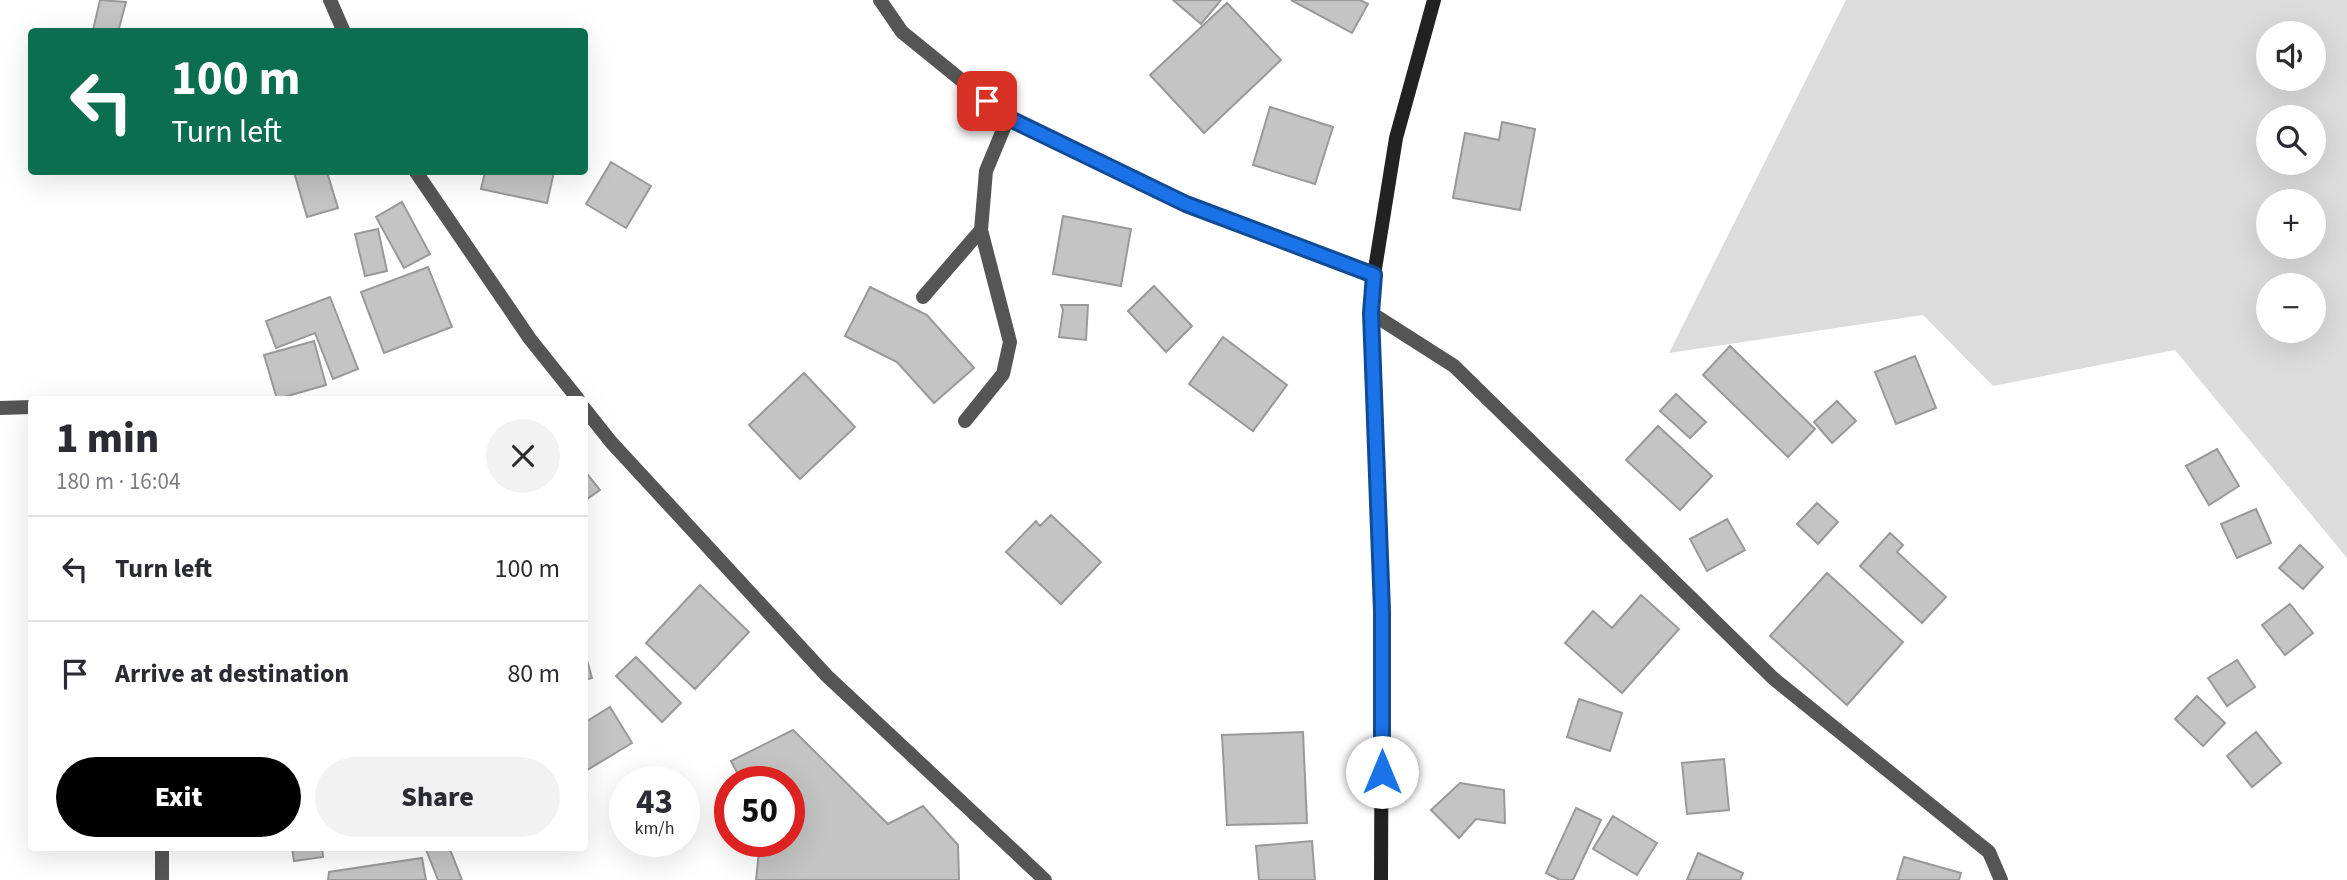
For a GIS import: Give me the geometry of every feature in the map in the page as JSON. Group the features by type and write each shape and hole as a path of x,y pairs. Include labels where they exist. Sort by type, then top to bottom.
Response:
{"main road":[{"path":"1381,880 1382,611 1371,313 1374,275 1396,138 1434,0"}],"street":[{"path":"330,0 342,28"},
{"path":"880,0 902,32 1008,118 1186,204 1374,275"},
{"path":"965,421 1003,374 1010,342 981,230 986,171 1008,118"},
{"path":"418,175 530,339 576,396"},
{"path":"923,297 981,230"},
{"path":"1371,313 1454,366 1774,680 1989,852 2000,880"},
{"path":"0,408 28,407"},
{"path":"588,413 611,442 827,676 1045,880"},
{"path":"162,851 162,880"}],"shaded area":[{"path":"1846,0 2347,0 2347,558 2175,350 1993,386 1923,315 1669,353"}],"building":[{"path":"100,0 126,2 119,28 93,28"},
{"path":"1173,0 1221,0 1201,24"},
{"path":"1291,0 1360,0 1368,4 1352,33"},
{"path":"1227,3 1281,60 1204,133 1150,75"},
{"path":"1270,107 1333,127 1315,184 1253,165"},
{"path":"1502,122 1535,129 1520,210 1453,198 1465,133 1499,140"},
{"path":"611,162 651,186 626,228 586,204"},
{"path":"295,175 328,175 338,208 307,217"},
{"path":"484,175 553,175 547,203 481,189"},
{"path":"402,202 430,254 404,268 376,217"},
{"path":"1063,216 1131,229 1121,286 1053,274"},
{"path":"378,229 387,271 365,276 355,234"},
{"path":"428,267 452,327 384,353 361,292"},
{"path":"1154,286 1192,326 1166,352 1128,311"},
{"path":"870,287 927,315 974,368 934,403 897,362 845,336"},
{"path":"330,297 358,369 333,379 315,333 276,348 266,321"},
{"path":"1061,305 1088,305 1086,340 1059,337 1063,310"},
{"path":"1223,337 1287,385 1253,431 1189,384"},
{"path":"314,341 326,385 288,396 276,396 264,355"},
{"path":"1730,346 1815,429 1788,457 1703,375"},
{"path":"1915,356 1936,408 1896,424 1875,372"},
{"path":"804,373 855,427 800,479 749,425"},
{"path":"1676,394 1706,422 1690,438 1660,411"},
{"path":"1837,401 1856,421 1832,443 1814,422"},
{"path":"1658,426 1712,476 1680,510 1626,460"},
{"path":"2217,449 2239,486 2209,505 2186,466"},
{"path":"588,475 600,490 588,498"},
{"path":"1817,503 1838,522 1818,544 1797,524"},
{"path":"2256,509 2271,543 2237,558 2221,524"},
{"path":"1051,515 1101,562 1061,604 1006,552 1036,521 1040,526"},
{"path":"1727,519 1745,550 1707,571 1690,539"},
{"path":"1890,533 1903,545 1897,552 1946,597 1922,623 1860,566"},
{"path":"2300,545 2323,567 2303,589 2279,568"},
{"path":"1827,573 1903,642 1847,705 1770,636"},
{"path":"700,585 749,632 695,689 646,643"},
{"path":"1641,595 1679,629 1622,693 1565,643 1593,611 1612,628"},
{"path":"2290,604 2313,633 2285,655 2262,625"},
{"path":"636,657 681,703 662,722 616,676"},
{"path":"2237,660 2255,687 2227,706 2208,678"},
{"path":"588,664 592,678 588,679"},
{"path":"2197,696 2225,723 2203,746 2175,719"},
{"path":"1579,699 1622,713 1610,751 1567,737"},
{"path":"610,707 632,743 588,770 588,721"},
{"path":"793,730 888,824 923,806 958,845 959,880 756,880 758,857 805,857 805,766 734,766 731,761"},
{"path":"1303,732 1307,823 1227,825 1222,735"},
{"path":"2256,732 2281,763 2252,787 2227,756"},
{"path":"1724,759 1729,810 1687,814 1682,763"},
{"path":"1460,783 1504,790 1505,823 1476,819 1459,838 1431,810"},
{"path":"1576,808 1601,820 1573,880 1560,880 1546,873"},
{"path":"1613,816 1657,843 1637,875 1593,849"},
{"path":"1312,841 1315,880 1259,880 1256,846"},
{"path":"293,851 322,851 323,857 294,861"},
{"path":"427,851 451,851 462,880 438,880"},
{"path":"1698,853 1743,873 1740,880 1687,880"},
{"path":"1904,857 1961,873 1959,880 1897,880"},
{"path":"422,858 426,880 328,880 329,872"}],"route":[{"path":"987,101 1008,118 1186,204 1374,275 1371,313 1382,611 1382,772"}]}
